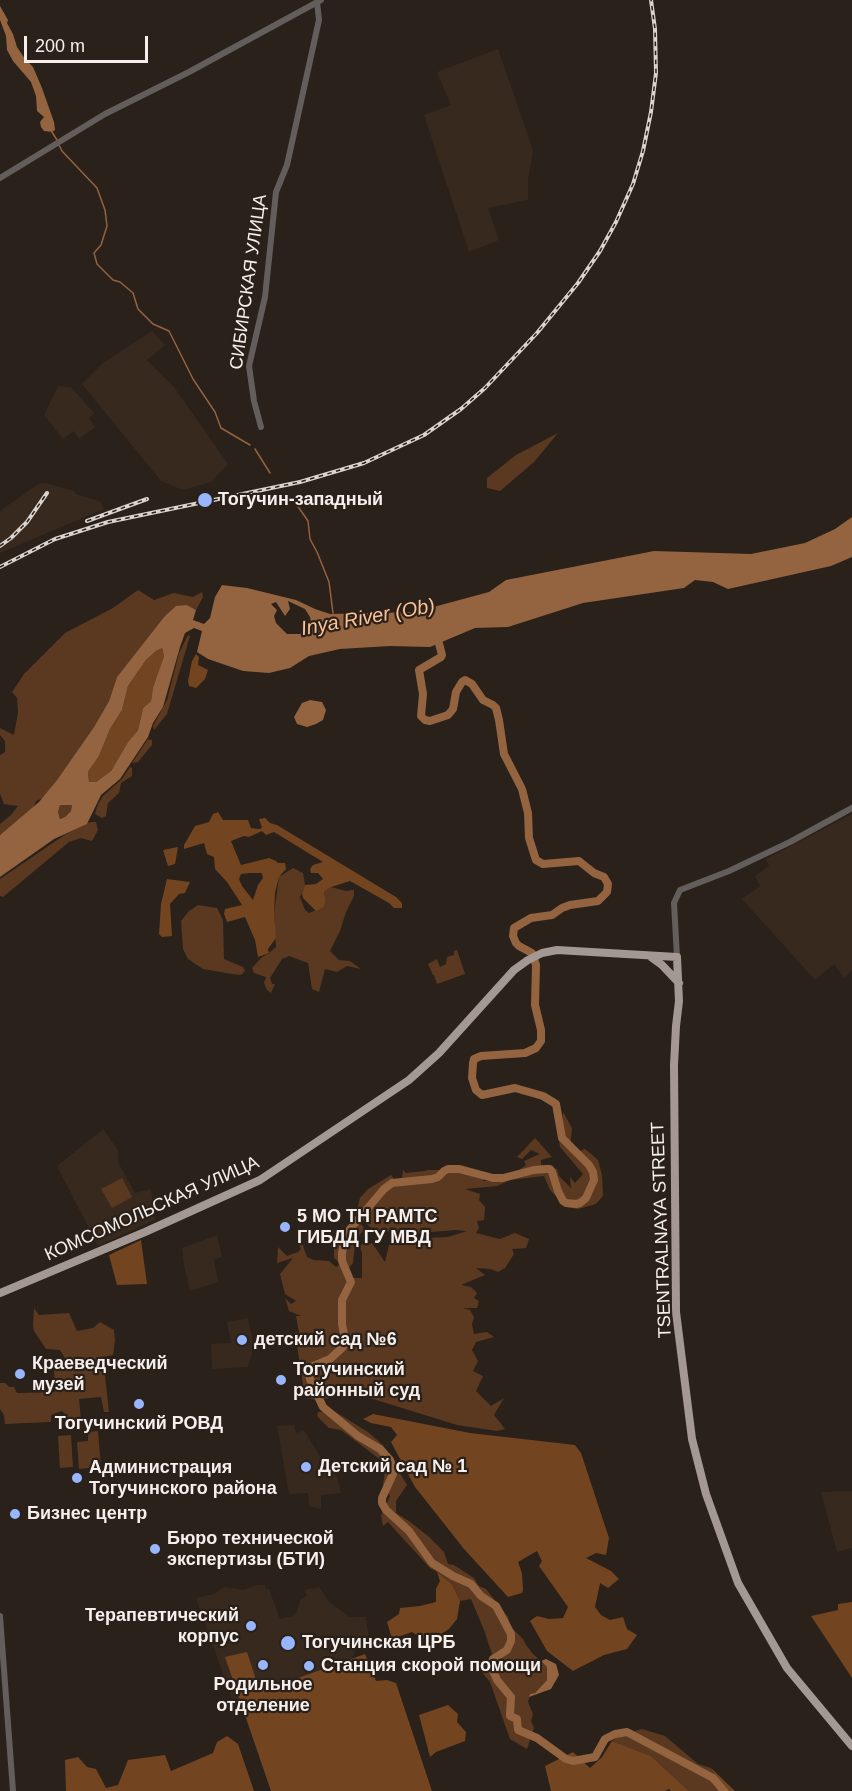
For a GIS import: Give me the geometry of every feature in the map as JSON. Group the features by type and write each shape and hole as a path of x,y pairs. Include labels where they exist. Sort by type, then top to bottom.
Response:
{"main road":[{"name":"КОМСОМОЛЬСКАЯ УЛИЦА","path":"0,1293 145,1232 260,1180 409,1080 439,1053 514,970 528,960 542,953 557,950 650,956"},
{"path":"650,956 677,957"},
{"path":"650,956 679,984"},
{"path":"662,966 671,964 677,957"},
{"name":"TSENTRALNAYA STREET","path":"677,957 679,984 674,1065 676,1312 692,1439 706,1494 738,1583 786,1668 852,1746"}],"street":[{"path":"0,177 105,114 189,72 319,1"},
{"name":"СИБИРСКАЯ УЛИЦА","path":"261,427 254,401 249,366 265,297 276,192 287,165 319,20 319,1"},
{"path":"677,957 674,903 680,890 729,871 790,842 852,808"},
{"path":"0,1616 13,1791"}],"shaded area":[{"path":"498,49 533,150 528,180 528,200 488,208 499,240 469,252 424,115 451,105 437,72"},
{"path":"152,331 165,345 147,360 174,387 228,464 211,482 183,490 161,481 82,384 103,363"},
{"path":"58,386 71,387 94,413 89,418 95,427 79,439 74,431 63,439 44,415"},
{"path":"558,433 534,462 500,491 487,488 487,478 516,455"},
{"path":"45,483 75,491 76,494 101,502 104,509 0,553 0,511 38,484"},
{"path":"138,590 154,600 174,593 193,597 202,592 203,597 196,610 187,605 164,617 117,677 109,701 94,727 57,780 43,798 36,801 34,807 0,835 0,824 18,806 4,804 0,794 0,755 5,752 5,741 0,735 0,728 14,735 18,712 17,698 12,692 24,674 65,633 113,608"},
{"path":"188,635 190,636 167,714 154,730 153,726 167,700 179,653"},
{"path":"162,648 164,656 153,687 151,701 143,708 138,730 111,771 96,782 89,782 88,772 99,756 110,729 122,710 128,686 146,660"},
{"path":"196,654 199,657 198,665 208,670 205,679 196,688 189,686 188,681 192,661"},
{"path":"148,739 152,740 152,745 138,762 132,763"},
{"path":"130,767 132,776 121,783 119,793 108,803 106,816 102,818 95,814 103,796 122,779"},
{"path":"60,805 72,805 71,811 60,819 58,812"},
{"path":"218,812 223,820 248,820 251,828 259,829 262,828 259,819 265,818 396,897 402,903 402,908 394,908 350,881 331,887 324,892 326,901 324,907 316,911 303,898 302,893 305,885 316,884 323,879 318,873 311,873 310,869 313,865 323,862 274,832 266,835 262,831 249,837 244,836 231,841 241,865 269,858 278,863 285,863 286,869 279,877 275,893 276,938 268,949 269,953 258,957 255,940 245,917 227,922 225,909 242,905 227,882 215,869 214,857 207,854 204,843 184,849 195,826 209,822 213,814","holes":["262,873 263,878 253,900 239,879 241,874"]},
{"path":"852,814 852,970 844,978 834,964 815,980 742,899 760,886 755,876 769,866 766,859"},
{"path":"90,822 96,822 98,830 92,841 81,838 69,842 3,897 0,896 0,879 66,834"},
{"path":"178,847 175,864 168,866 163,850"},
{"path":"293,868 303,873 305,885 300,897 305,910 309,913 324,907 326,901 324,892 331,887 346,891 354,890 354,896 330,951 339,960 350,961 361,969 347,966 337,972 325,969 319,992 312,989 308,963 289,956 282,959 270,978 272,984 275,984 271,993 264,983 266,977 254,973 252,968 276,947 274,914 279,877"},
{"path":"167,879 190,882 185,893 179,894 170,904 172,936 162,937 159,934 161,904"},
{"path":"198,905 217,908 223,920 224,959 243,967 245,971 241,975 203,969 188,959 183,949 181,921"},
{"path":"457,950 465,974 437,984 428,964 437,959 440,967 446,964 447,957 454,955 454,951"},
{"path":"563,1112 572,1128 570,1147 580,1151 585,1149 598,1160 602,1175 603,1196 596,1204 578,1209 566,1207 550,1190 544,1176 510,1180 497,1186 465,1189 480,1194 479,1200 485,1207 484,1220 477,1221 479,1228 476,1233 500,1239 515,1233 529,1239 526,1248 512,1249 514,1254 505,1268 498,1272 476,1268 485,1275 461,1285 471,1287 477,1293 474,1298 479,1301 477,1308 463,1308 470,1310 474,1317 472,1324 474,1334 487,1332 494,1337 476,1342 472,1350 478,1361 473,1371 483,1376 476,1391 491,1406 504,1398 494,1415 505,1429 497,1431 457,1425 373,1399 351,1395 316,1400 307,1398 304,1392 295,1332 299,1333 296,1316 301,1316 289,1311 285,1298 291,1304 296,1301 285,1294 280,1274 293,1258 277,1263 278,1247 287,1256 298,1252 301,1249 296,1238 300,1237 307,1257 329,1261 336,1267 341,1264 334,1258 334,1244 339,1242 346,1228 361,1224 365,1229 351,1240 355,1244 353,1263 348,1269 353,1278 362,1278 362,1252 358,1245 372,1243 385,1262 389,1245 402,1239 448,1237 467,1231 407,1234 372,1229 356,1213 360,1198 368,1189 391,1175 395,1180 402,1178 403,1170 406,1173 440,1170 461,1165 484,1172 483,1181 504,1181 526,1165 524,1161 540,1154 531,1150 522,1159 517,1157 535,1138 552,1157 541,1160 541,1165 557,1169 559,1176 571,1188 570,1177 575,1183 583,1174 560,1147 558,1134 565,1144 566,1140 562,1123"},
{"path":"103,1129 118,1150 118,1162 135,1193 151,1189 155,1220 98,1246 57,1166"},
{"path":"122,1178 132,1197 112,1208 101,1189"},
{"path":"217,1235 222,1257 214,1260 218,1282 190,1291 182,1248"},
{"path":"141,1240 147,1284 117,1285 109,1255"},
{"path":"34,1308 39,1315 69,1313 77,1331 93,1328 100,1322 114,1330 113,1355 103,1357 109,1412 104,1412 101,1397 79,1399 81,1420 68,1417 62,1411 51,1415 51,1422 5,1424 4,1415 0,1409 0,1383 14,1387 17,1393 55,1392 54,1367 66,1360 60,1350 46,1349 34,1331"},
{"name":"детский сад №6","path":"248,1318 254,1347 248,1367 212,1369 211,1344 231,1343 227,1322"},
{"path":"334,1411 368,1432 383,1445 407,1485 396,1501 396,1513 428,1536 444,1552 448,1564 454,1565 474,1578 479,1586 486,1589 508,1617 511,1627 547,1667 547,1680 535,1693 530,1694 528,1702 533,1714 531,1721 534,1728 527,1749 510,1739 490,1682 481,1671 492,1654 471,1599 460,1601 452,1584 430,1568 388,1522 383,1526 381,1516 390,1496 383,1485 385,1470 382,1461 341,1430 329,1428 317,1416 318,1412"},
{"path":"373,1414 470,1433 575,1445 581,1453 609,1538 606,1555 596,1553 586,1558 611,1571 619,1579 608,1588 600,1583 595,1607 601,1615 610,1620 623,1617 627,1629 637,1635 627,1649 604,1655 573,1671 547,1651 530,1621 537,1616 549,1619 563,1618 568,1607 539,1566 542,1561 537,1551 518,1562 522,1573 523,1590 522,1593 508,1597 464,1549 415,1487 391,1442 397,1435 391,1427 363,1419"},
{"name":"Детский сад № 1","path":"294,1425 296,1433 304,1430 320,1456 337,1477 341,1493 321,1495 321,1509 309,1506 308,1493 289,1494 277,1426"},
{"path":"98,1431 101,1467 79,1469 77,1442 88,1441 88,1432"},
{"path":"71,1435 73,1467 60,1468 58,1436"},
{"path":"852,1491 852,1548 837,1552 821,1492"},
{"path":"437,1572 452,1584 460,1601 457,1619 449,1629 441,1634 439,1640 423,1639 412,1632 392,1639 387,1622 399,1614 400,1608 436,1602 436,1589 440,1581"},
{"name":"Тогучинская ЦРБ","path":"256,1585 265,1585 266,1589 269,1589 280,1619 293,1616 300,1600 307,1595 304,1590 319,1587 329,1602 350,1617 366,1617 369,1639 359,1646 348,1663 233,1702 196,1598 214,1594 224,1587 244,1590"},
{"path":"852,1602 852,1678 811,1616 838,1610 838,1604"},
{"path":"247,1652 259,1689 287,1682 365,1654 376,1681 387,1680 396,1683 432,1791 271,1791 225,1657"},
{"path":"448,1705 458,1714 457,1722 466,1732 465,1741 436,1752 430,1757 419,1715"},
{"path":"642,1729 665,1736 698,1764 711,1768 722,1791 689,1791 651,1756 612,1741 617,1736"},
{"path":"227,1736 238,1744 254,1791 66,1791 65,1760 78,1757 87,1767 96,1769 106,1788 118,1785 128,1760 165,1755 171,1771 213,1753 217,1742"},
{"path":"612,1741 651,1756 689,1791 669,1789 665,1791 551,1791 545,1766 573,1752 590,1768 602,1757"},
{"path":"711,1768 735,1791 722,1791"}],"water":[{"path":"0,6 8,20 7,23 17,47 33,67 42,88 54,122 55,130 52,132 44,131 41,127 40,122 44,117 37,111 36,96 31,82 7,50 6,36 0,20"},
{"name":"Inya River (Ob)","path":"852,517 852,557 831,566 728,589 713,582 695,580 684,588 583,603 508,627 475,628 430,647 390,646 340,649 309,656 290,668 269,673 243,671 208,659 197,652 202,631 194,628 185,633 163,707 148,737 120,779 101,795 87,824 54,839 0,877 0,835 39,802 57,780 94,727 109,701 117,677 164,617 176,606 187,605 196,610 193,620 204,624 210,618 215,597 222,585 247,588 296,600 330,614 415,612 489,592 506,580 654,551 751,554 805,543 835,529","holes":["288,601 305,609 312,627 300,634 287,634 276,623 274,616 277,610 271,604 276,602 285,616 290,609","162,648 164,656 153,687 151,701 143,708 138,730 111,771 96,782 89,782 88,772 99,756 110,729 122,710 128,686 146,660","60,805 72,805 71,811 65,817 60,819 58,812"]},
{"path":"310,700 322,702 326,710 323,720 307,727 297,724 294,717 302,703"},
{"path":"546,1659 556,1664 559,1675 551,1689 529,1697 547,1680 547,1667 541,1661"}],"waterway":[{"path":"52,132 57,140"},
{"path":"59,145 97,188 105,210 107,226 101,245 94,253 97,264 113,280 120,282 133,293 138,309 153,324 169,331 193,379 215,412 221,428 250,445"},
{"path":"255,449 270,473"},
{"path":"276,496 293,501"},
{"name":"Inya River (Ob)","path":"297,505 308,521 310,539 329,582 333,613"},
{"path":"437,636 441,657 419,670 423,694 421,716 430,721 448,715 453,709 456,692 462,682 465,680 472,684 483,700 496,708 504,754 522,789 528,813 529,838 536,860 543,864 579,861 594,873 604,877 608,884 607,892 598,901 570,905 552,915 531,918 514,928 513,936 516,943 532,953 536,965 535,1005 541,1030 541,1041 536,1048 525,1053 481,1056 474,1059 472,1078 476,1090 482,1095 515,1088 543,1096 556,1104 562,1138 589,1165 594,1180 586,1198 576,1204 563,1201 550,1169 534,1170 503,1178 448,1169 432,1179 392,1183 384,1189 345,1238 342,1261 351,1282 342,1300 342,1324 345,1339 343,1347 330,1359 311,1367 310,1379 323,1407 358,1436 380,1449 390,1460 393,1474 382,1498 386,1510 409,1531 432,1563 471,1584 481,1596 496,1606 511,1634 511,1641 507,1650 493,1659 492,1668 497,1680 511,1697 510,1716 517,1719 518,1730 537,1738 566,1759 573,1761 595,1757 605,1739 627,1732 713,1778 724,1791"}],"railway":[{"path":"0,567 55,539 108,522 300,482 364,463 424,435 461,409 485,388 537,333 578,283 616,222 633,184 651,112 656,73 655,29 651,0"},
{"path":"0,546 27,522 47,493"},
{"path":"87,521 147,499"}],"place":[{"name":"Тогучин-западный","path":"205,500"},
{"name":"5 МО ТН РАМТС ГИБДД ГУ МВД","path":"285,1227"},
{"name":"детский сад №6","path":"242,1340"},
{"name":"Краеведческий музей","path":"20,1374"},
{"name":"Тогучинский районный суд","path":"281,1380"},
{"name":"Тогучинский РОВД","path":"139,1404"},
{"name":"Детский сад № 1","path":"306,1467"},
{"name":"Администрация Тогучинского района","path":"77,1478"},
{"name":"Бизнес центр","path":"15,1514"},
{"name":"Бюро технической экспертизы (БТИ)","path":"155,1549"},
{"name":"Терапевтический корпус","path":"251,1626"},
{"name":"Тогучинская ЦРБ","path":"288,1643"},
{"name":"Родильное отделение","path":"263,1665"},
{"name":"Станция скорой помощи","path":"309,1666"}]}
